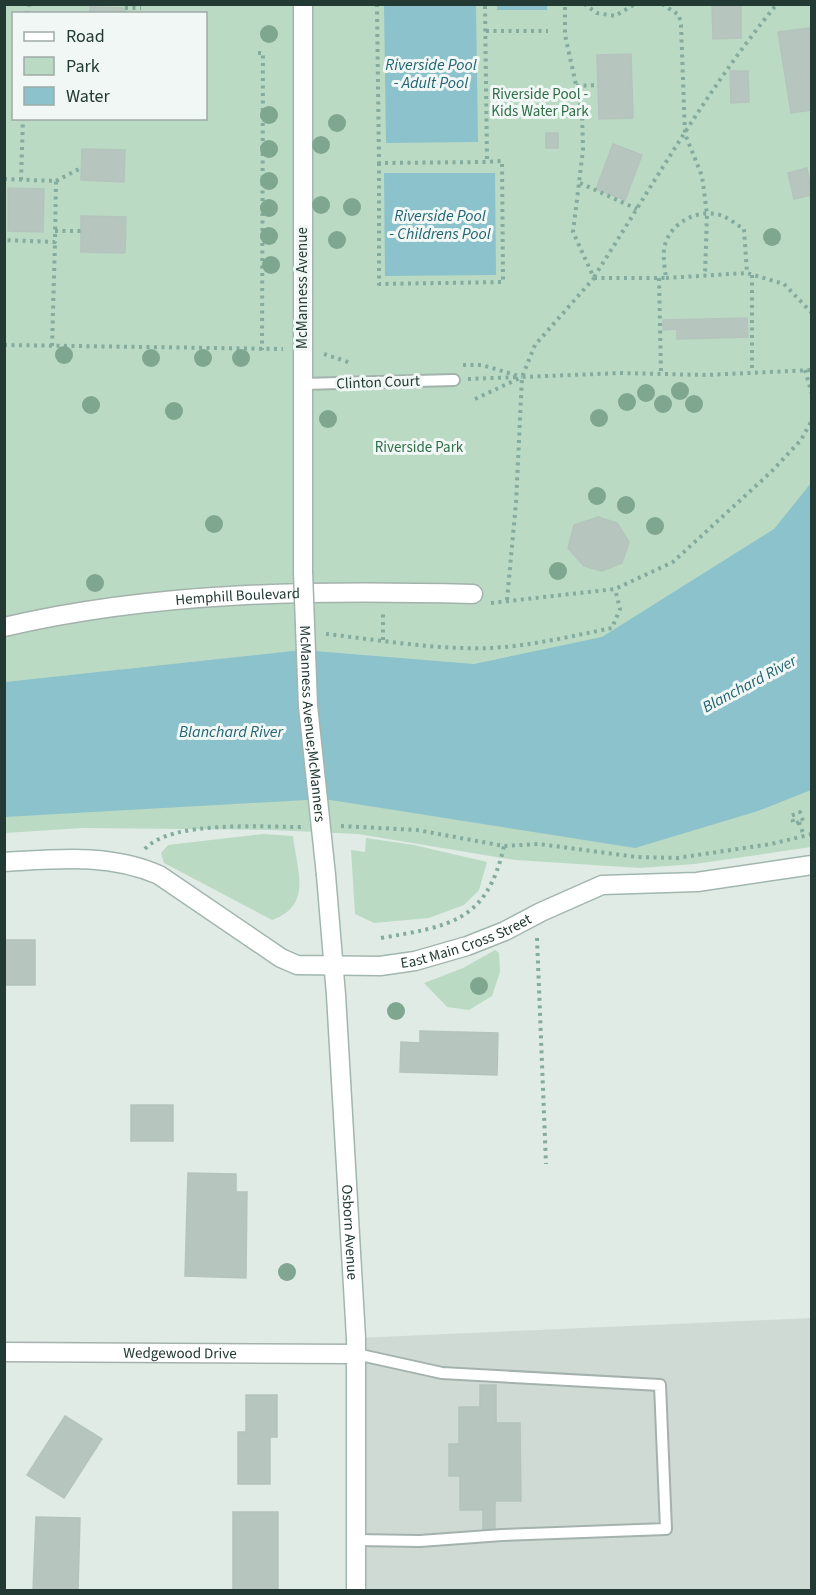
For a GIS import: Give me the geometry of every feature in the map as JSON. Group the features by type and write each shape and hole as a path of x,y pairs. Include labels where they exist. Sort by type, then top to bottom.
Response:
{"main road":[{"name":"McManness Avenue","path":"303,4 303,572"},
{"name":"McManness Avenue;McManners","path":"303,572 308,706 326,875"},
{"name":"Hemphill Boulevard","path":"4,627 40,619 207,598 289,593 473,594"},
{"name":"East Main Cross Street","path":"4,862 87,858 138,866 159,875 282,958 297,965 333,966 380,966 435,957 505,931 532,916 602,885 697,882 812,865"},
{"name":"Osborn Avenue","path":"326,875 356,1354 356,1590"},
{"name":"Wedgewood Drive","path":"4,1352 356,1354"}],"lane":[{"name":"Clinton Court","path":"302,384 454,380"},
{"path":"356,1354 442,1373 660,1385 666,1529 502,1535 420,1541 356,1540"}],"path":[{"path":"377,4 379,284 502,282 502,161 379,163"},
{"path":"485,4 487,162"},
{"path":"565,4 565,35 582,112 583,150 573,232 594,278"},
{"path":"584,4 597,12 615,16 635,4"},
{"path":"662,4 679,15 681,25 686,134 702,176 707,214 705,276"},
{"path":"507,600 516,503 522,377 535,345 594,278 741,48 777,4"},
{"path":"125,8 141,8"},
{"path":"486,31 548,31"},
{"path":"258,53 263,53 262,350"},
{"path":"576,86 598,85"},
{"path":"21,180 23,120"},
{"path":"4,179 56,181 81,168"},
{"path":"52,346 56,181"},
{"path":"580,183 638,209"},
{"path":"666,279 664,248 672,229 686,219 707,214 722,216 744,229 747,273"},
{"path":"55,231 81,231"},
{"path":"4,240 55,242"},
{"path":"594,278 666,279 747,273 784,284 812,313"},
{"path":"752,275 752,371"},
{"path":"659,279 661,374"},
{"path":"4,345 262,350 315,348 326,356"},
{"path":"805,370 812,394"},
{"path":"454,380 661,374 706,375 752,371 812,370"},
{"path":"476,399 522,377"},
{"path":"473,594 476,604 480,605 615,589 673,562 771,472 801,440 812,420"},
{"path":"316,633 440,646 491,648 554,639 612,628 620,609 615,589"},
{"path":"799,822 804,836"},
{"path":"138,866 149,844 172,834 246,827 312,826"},
{"path":"334,826 417,830 504,846 538,844 637,857 677,858 771,844 812,834"},
{"path":"381,938 437,928 468,914 491,886 499,872 504,846"},
{"path":"532,916 538,939 546,1164"}],"shaded area":[{"path":"811,1318 811,1590 356,1590 356,1338"}],"green space":[{"name":"Riverside Park","path":"5,5 811,5 811,847 695,864 640,868 515,860 358,834 272,830 82,828 5,833"},
{"path":"263,834 293,836 299,874 298,896 293,905 285,914 272,920 164,863 161,853 168,845"},
{"path":"366,838 414,845 487,862 479,890 464,905 429,918 374,923 355,914 351,850 365,852"},
{"path":"495,950 499,953 500,972 492,996 469,1010 447,1007 424,983 463,968"}],"water":[{"name":"Riverside Pool - Adult Pool","path":"384,5 476,5 478,142 386,143"},
{"path":"497,5 547,5 547,10 497,10"},
{"name":"Riverside Pool - Childrens Pool","path":"384,173 495,173 496,275 385,276"},
{"name":"Blanchard River","path":"811,483 811,790 758,811 635,848 324,799 5,817 5,682 302,650 474,664 602,637 774,529"}],"building":[{"path":"712,4 741,4 741,38 713,39"},
{"path":"90,7 125,8 125,12 90,12"},
{"path":"809,28 812,46 812,110 791,113 778,32"},
{"path":"631,54 633,118 599,119 597,55"},
{"path":"730,71 748,71 749,102 731,103"},
{"path":"546,133 558,133 558,148 546,148"},
{"path":"613,144 642,155 625,200 596,189"},
{"path":"82,149 125,150 124,182 81,180"},
{"path":"807,168 812,195 794,199 788,173"},
{"path":"8,188 44,189 43,232 8,231"},
{"path":"81,216 126,217 125,253 81,252"},
{"path":"747,318 748,337 677,339 677,329 663,330 663,320"},
{"path":"598,517 617,523 629,542 622,563 602,571 584,566 568,548 574,525"},
{"path":"4,940 35,940 35,985 4,985"},
{"path":"420,1031 498,1033 497,1075 400,1072 401,1042 420,1043"},
{"path":"131,1105 173,1105 173,1141 131,1141"},
{"path":"188,1173 236,1174 236,1192 247,1192 246,1278 185,1276"},
{"path":"480,1385 496,1385 496,1423 520,1423 521,1501 495,1501 495,1530 483,1530 483,1510 460,1510 460,1476 449,1476 449,1444 459,1444 459,1407 480,1407"},
{"path":"246,1395 277,1395 277,1437 270,1437 270,1484 238,1484 238,1432 246,1432"},
{"path":"65,1416 102,1439 64,1498 27,1475"},
{"path":"233,1512 278,1512 278,1590 233,1590"},
{"path":"36,1517 80,1518 78,1590 33,1590"}],"park label":[{"name":"Riverside Pool - Kids Water Park","path":"540,102"}]}
